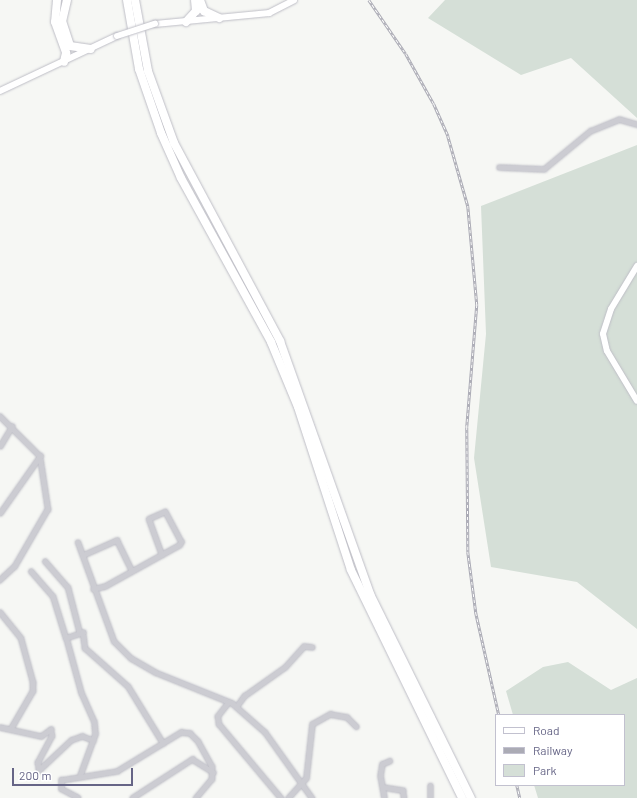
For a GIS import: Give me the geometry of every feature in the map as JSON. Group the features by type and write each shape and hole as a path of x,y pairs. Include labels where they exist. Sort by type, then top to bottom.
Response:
{"highway":[{"path":"57,0 54,22 69,55"},
{"path":"66,0 62,21 69,55"},
{"path":"195,0 199,6 219,18"},
{"path":"131,1 148,84 181,178 271,342 298,407 351,570 462,798"},
{"path":"199,6 200,21"},
{"path":"186,22 199,6"},
{"path":"69,55 91,49"},
{"path":"156,109 195,188 280,341 370,594 471,798"}],"main road":[{"path":"0,91 69,55 91,49 117,36 154,24 200,21 274,12 294,0"},
{"path":"637,266 611,310 603,334 607,351 637,402"}],"street":[{"path":"499,167 544,169 590,131 620,119 637,124"},
{"path":"0,416 12,426 40,456 48,509 15,566 0,580"},
{"path":"0,446 12,426"},
{"path":"0,513 40,456"},
{"path":"92,589 105,586 162,555 181,542 165,512 149,519 162,555"},
{"path":"83,555 118,540 132,571"},
{"path":"78,542 92,589 114,641 131,658 155,672 228,702 236,707 265,732 312,798"},
{"path":"45,561 68,587 85,648 136,696 163,743"},
{"path":"31,571 53,596 81,693 94,722 93,740 80,775"},
{"path":"0,612 21,638 33,682 33,691 10,729"},
{"path":"66,638 80,633"},
{"path":"236,707 244,696 286,667 304,646 312,646"},
{"path":"228,702 218,716 219,724 281,798"},
{"path":"288,798 303,784 308,766 312,724 330,714 347,716 356,726"},
{"path":"0,727 41,736 51,729 52,736 38,762 39,770 71,740 82,736 93,740"},
{"path":"78,798 64,792 59,783 65,777 116,771 181,732 190,733 210,760 213,772 208,784 196,798"},
{"path":"132,798 192,759 213,772"},
{"path":"384,798 382,764 389,761"},
{"path":"383,786 403,790 404,798"},
{"path":"430,786 430,798"}],"green space":[{"path":"445,0 637,0 637,118 571,58 521,75 428,18"},
{"path":"637,145 637,629 577,582 491,567 474,458 486,334 481,206"},
{"path":"568,662 611,690 637,678 637,798 538,798 534,786 625,786 625,714 513,714 506,691 543,667"}],"railway":[{"path":"369,0 406,54 434,104 448,136 468,206 477,305 467,427 468,552 476,613 499,714"},
{"path":"517,786 520,798"}]}
